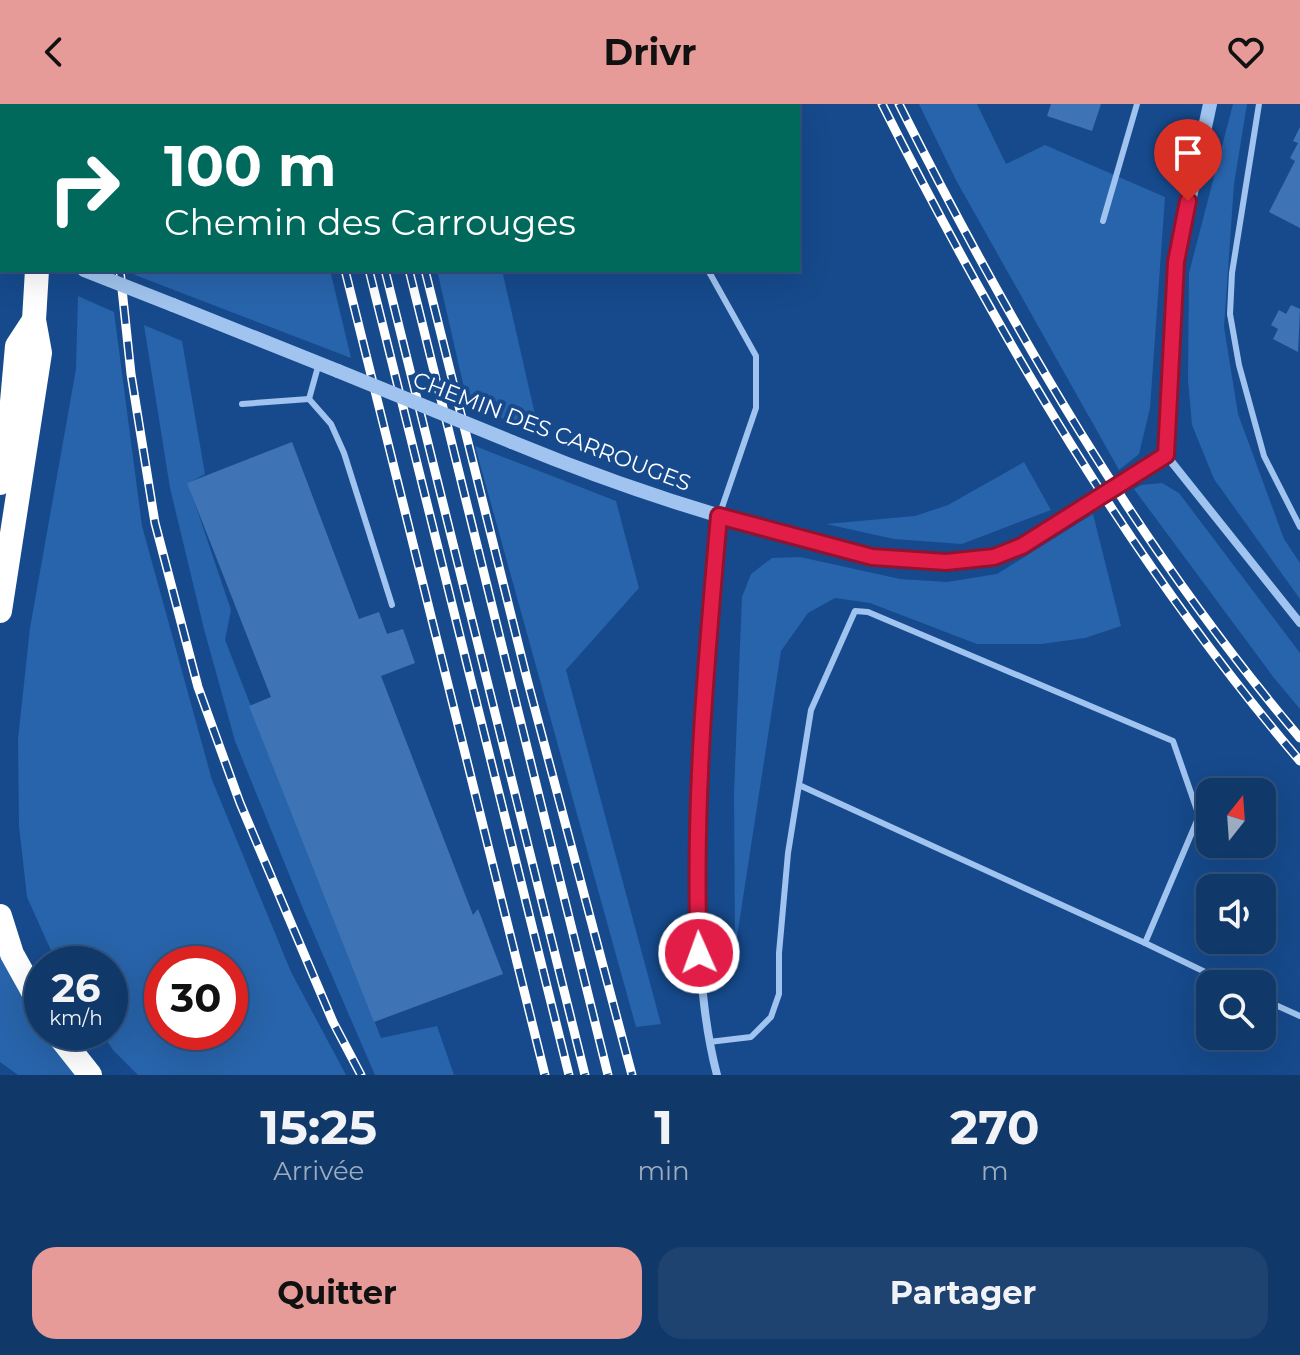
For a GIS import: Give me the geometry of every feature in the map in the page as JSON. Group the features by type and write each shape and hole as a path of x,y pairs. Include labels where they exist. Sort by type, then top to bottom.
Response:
{"highway":[{"path":"0,611 40,353 34,320 37,272"},
{"path":"0,483 10,424 17,346 34,320"},
{"path":"0,916 12,954 24,976"},
{"path":"70,1050 90,1075"}],"street":[{"path":"1210,104 1176,262 1166,455 1300,623"},
{"name":"CHEMIN DES CARROUGES","path":"89,272 626,487 719,516 872,557 946,562 994,557 1031,541 1166,455"},
{"path":"717,1075 700,983 696,864 701,727 719,516"}],"lane":[{"path":"1103,221 1137,104"},
{"path":"1259,104 1232,273 1230,314 1239,365 1264,456 1300,527"},
{"path":"709,272 756,356 756,408 719,516"},
{"path":"309,399 319,363"},
{"path":"242,404 309,399"},
{"path":"309,399 331,424 344,453 392,605"},
{"path":"709,1042 751,1037 771,1017 779,994 779,953 786,881 811,710 855,611 868,612 1173,741 1199,816 1145,943"},
{"path":"799,785 1201,970"},
{"path":"1276,1005 1300,1016"}],"shaded area":[{"path":"919,104 977,104 1006,164 1045,145 1165,197 1150,408 1139,454 1119,470 956,180"},
{"path":"1233,104 1247,104 1234,184 1224,327 1238,414 1284,539 1300,563 1300,599 1214,479 1192,425 1188,380 1189,273"},
{"path":"135,272 330,272 351,358 135,275"},
{"path":"437,272 502,272 539,432 468,405"},
{"path":"78,296 114,312 142,526 212,780 291,972 346,1075 138,1075 113,1050 128,1050 128,946 49,946 27,897 19,826 18,739 30,628 76,369"},
{"path":"144,325 182,341 205,474 188,483 231,610 225,640 381,1038 437,1026 454,1075 375,1075 304,911 235,741 204,629 170,488"},
{"path":"475,446 616,501 639,588 566,670 661,1024 636,1027"},
{"path":"1024,462 1051,510 962,544 894,539 826,524 915,516 948,505"},
{"path":"1162,483 1179,493 1300,653 1300,709 1134,489 1141,485"},
{"path":"1093,514 1121,626 1085,638 1041,644 977,644 870,603 835,598 808,613 781,651 735,950 734,792 742,597 751,574 772,558 800,557 900,579 947,582 997,574"},
{"path":"0,935 16,984 24,996 24,1050 60,1050 77,1075 18,1075 0,1062"}],"building":[{"path":"1051,104 1101,104 1092,131 1047,116"},
{"path":"1300,127 1300,228 1269,212 1295,161 1290,158 1298,143 1293,141"},
{"path":"1291,305 1300,309 1298,352 1273,339 1278,329 1271,325 1279,310 1286,314"},
{"path":"292,442 359,619 379,612 387,634 403,629 415,663 381,676 473,915 478,909 503,974 374,1022 249,706 271,697 187,483"}],"railway":[{"path":"882,104 1021,362 1124,527 1238,685 1300,761"},
{"path":"899,104 986,270 1081,433 1185,590 1300,738"},
{"path":"120,272 131,374 155,523 198,687 240,803 333,1022 361,1075"},
{"path":"345,272 545,1075"},
{"path":"369,272 569,1075"},
{"path":"385,272 585,1075"},
{"path":"409,272 608,1075"},
{"path":"425,272 527,679 632,1075"}],"route":[{"path":"699,953 696,864 701,727 719,516 872,557 946,562 994,557 1022,546 1166,455 1176,262 1188,201"}]}
